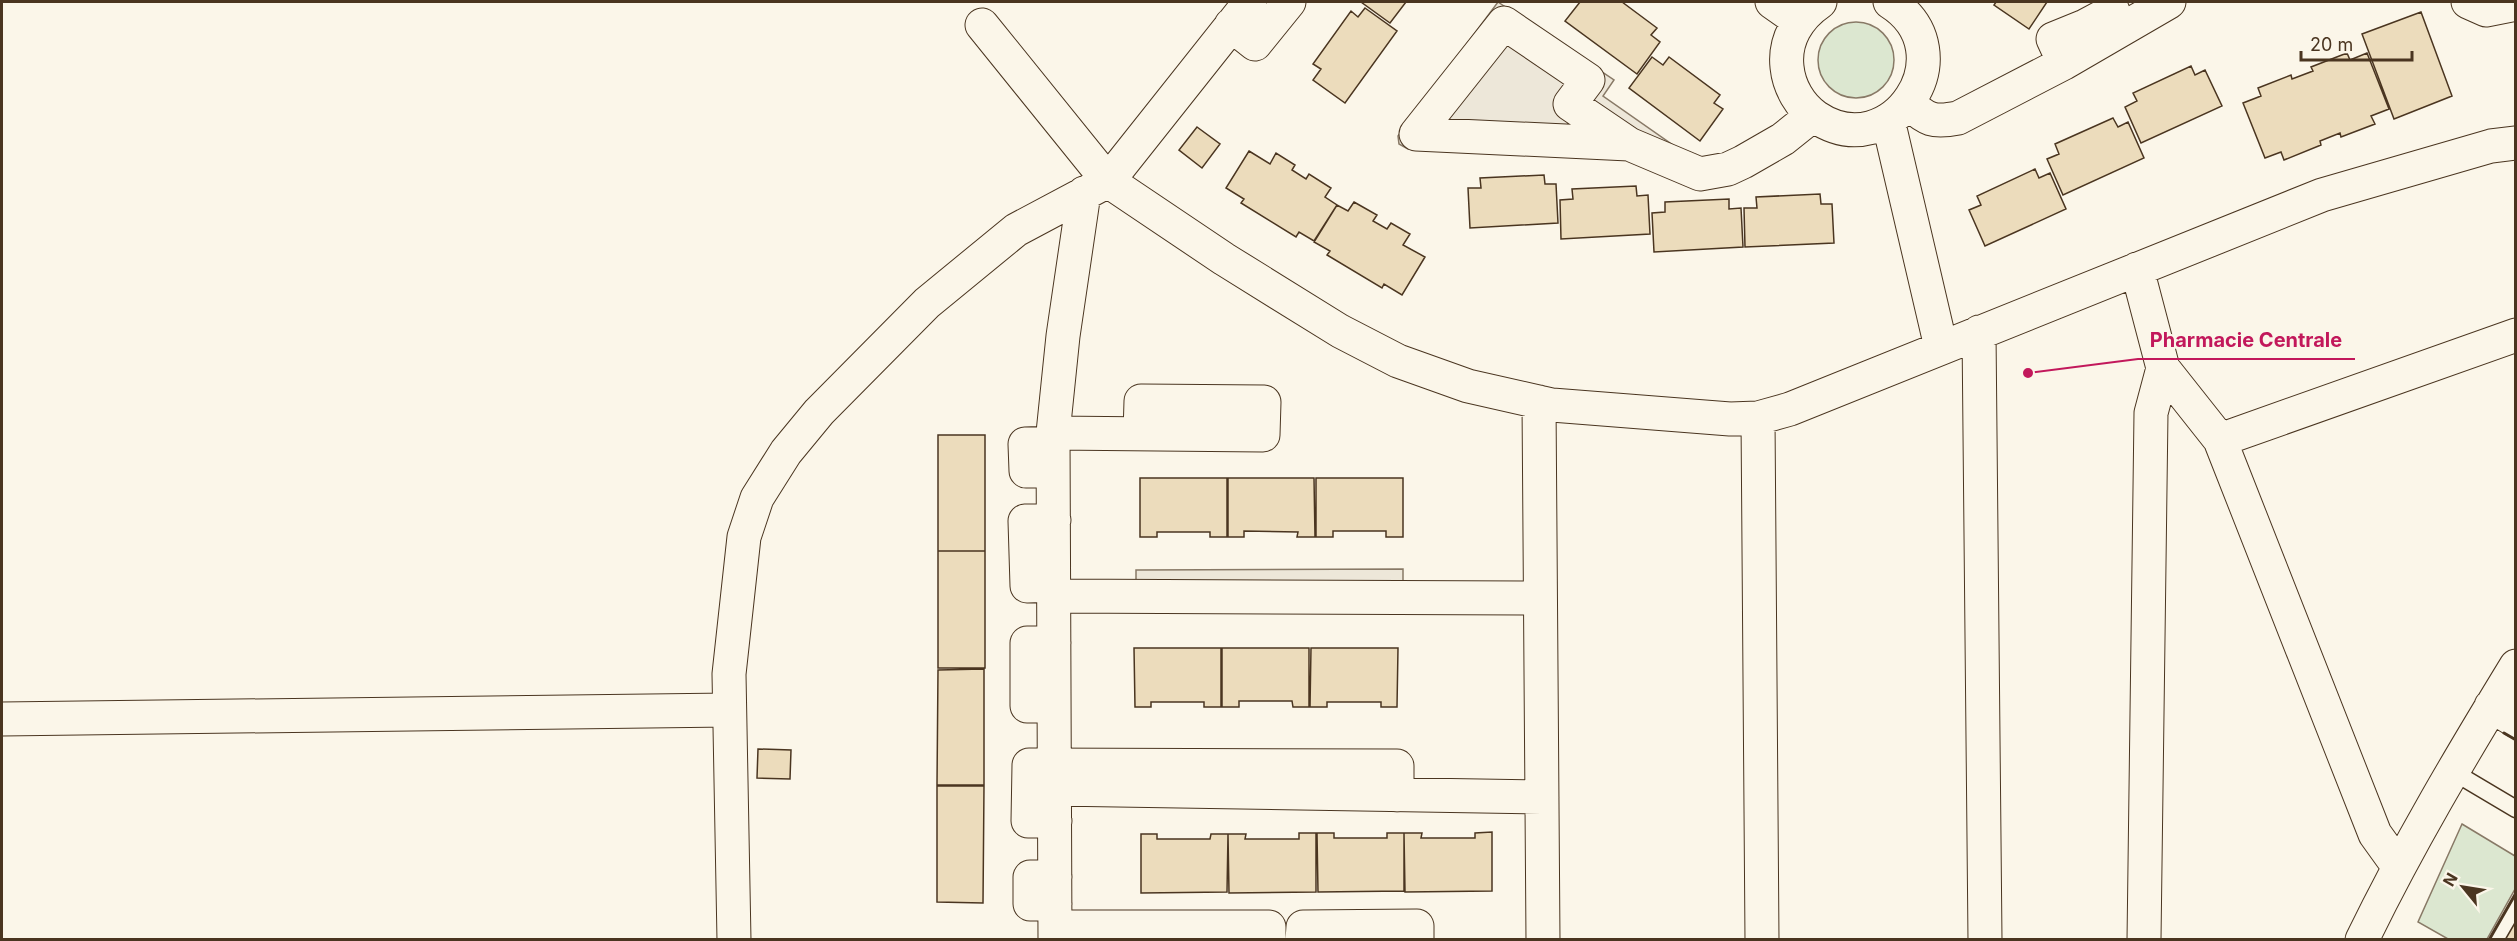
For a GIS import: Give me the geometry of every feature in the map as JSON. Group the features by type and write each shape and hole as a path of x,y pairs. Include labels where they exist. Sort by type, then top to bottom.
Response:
{"street":[{"path":"734,939 729,674 744,537 757,498 786,453 827,403 927,303 1016,230 1096,187 1240,13 1255,44 1289,2"},
{"path":"1772,2 1809,11 1790,38 1787,66 1795,93 1813,115 1831,124 1849,129 1869,127 1898,112 1914,95 1921,77 1924,57 1916,28 1896,3"},
{"path":"2064,63 2053,39 2101,18 2127,2"},
{"path":"1898,112 1940,122 1958,118 2064,63 2169,2"},
{"path":"2468,2 2486,10 2510,7"},
{"path":"1629,144 1416,134 1504,22 1588,80 1570,104 1629,144 1700,174 1728,169 1743,162 1782,139 1813,115"},
{"path":"982,25 1096,187 1233,265 1340,331 1398,361 1468,386 1539,402 1730,419 1758,418 1790,408 2322,195 2491,146 2516,143"},
{"path":"1898,112 1941,347"},
{"path":"1096,187 1063,336 1053,449 1054,520 1025,520 1027,586 1145,597 1145,577 1395,577 1395,597 1540,598"},
{"path":"2137,269 2163,368 2220,440 2375,834 2398,867"},
{"path":"1979,332 1985,939"},
{"path":"2220,440 2516,335"},
{"path":"2144,939 2151,413 2163,368"},
{"path":"1539,402 1543,939"},
{"path":"1758,418 1762,939"},
{"path":"1053,449 1140,434"},
{"path":"1054,590 1054,643 1027,643 1027,706 1054,706 1055,776"},
{"path":"2362,939 2398,867 2452,771 2503,714 2516,666"},
{"path":"2,719 729,710"},
{"path":"1269,939 1269,927 1055,912 1055,822 1028,821 1029,765 1055,776 1397,766 1397,795 1542,797"},
{"path":"1302,939 1303,927 1417,926 1417,939"}],"lane":[{"path":"2452,771 2516,809"}],"green space":[{"path":"1856,22 1871,25 1883,33 1891,45 1894,60 1891,75 1883,87 1871,95 1856,98 1841,95 1829,87 1821,75 1818,60 1821,45 1829,33 1841,25"},
{"path":"2462,824 2515,856 2515,889 2487,939 2448,939 2418,922"}],"shaded area":[{"path":"1498,2 1614,80 1603,96 1690,157 1422,150 1408,149 1399,144 1398,136"},
{"path":"1403,569 1403,586 1136,587 1136,570"}],"building":[{"path":"1361,2 1406,2 1390,23"},
{"path":"1580,2 1622,2 1657,28 1651,35 1660,42 1637,74 1565,21"},
{"path":"1996,2 2047,2 2029,29 1994,5"},
{"path":"1365,8 1397,31 1345,103 1313,80 1321,69 1313,64 1351,11 1358,17"},
{"path":"2421,12 2452,96 2394,119 2362,34"},
{"path":"2347,53 2350,60 2367,53 2389,109 2371,116 2375,124 2341,137 2340,133 2320,141 2321,145 2284,160 2281,152 2265,158 2243,103 2261,96 2258,88 2291,75 2292,79 2313,71 2311,67"},
{"path":"1652,57 1663,65 1669,57 1720,95 1714,103 1723,109 1700,141 1629,88"},
{"path":"2191,66 2195,75 2205,70 2222,106 2141,143 2125,107 2137,101 2133,93"},
{"path":"2113,118 2118,127 2128,122 2144,158 2063,195 2047,159 2059,154 2055,144"},
{"path":"1197,127 1220,144 1202,168 1179,150"},
{"path":"1249,151 1270,164 1276,153 1295,165 1292,170 1306,179 1309,174 1331,188 1325,197 1337,205 1314,241 1299,232 1296,237 1241,203 1244,199 1226,188"},
{"path":"2035,169 2039,178 2050,173 2066,209 1985,246 1969,210 1981,205 1977,196"},
{"path":"1544,175 1545,184 1556,184 1558,223 1470,228 1468,188 1481,188 1480,178"},
{"path":"1636,186 1637,196 1648,195 1650,234 1561,239 1560,200 1573,199 1572,189"},
{"path":"1820,194 1821,204 1832,204 1834,243 1745,247 1744,208 1757,208 1756,197"},
{"path":"1729,199 1729,209 1741,208 1743,247 1654,252 1652,213 1665,212 1665,202"},
{"path":"1354,202 1377,215 1373,221 1387,229 1391,223 1410,234 1403,245 1425,257 1402,295 1384,284 1382,288 1327,255 1330,251 1314,242 1337,205 1348,211"},
{"path":"938,435 985,435 985,551 938,551"},
{"path":"1140,478 1227,478 1227,537 1210,537 1210,532 1157,532 1157,537 1140,537"},
{"path":"1228,478 1314,478 1315,537 1297,537 1298,532 1244,531 1244,537 1228,537"},
{"path":"1316,478 1403,478 1403,537 1386,537 1386,531 1333,531 1333,537 1316,537"},
{"path":"938,551 985,551 985,668 938,668"},
{"path":"1134,648 1221,648 1221,707 1204,707 1204,702 1151,702 1151,707 1135,707"},
{"path":"1222,648 1309,648 1309,707 1293,707 1292,701 1239,701 1239,707 1222,707"},
{"path":"1311,648 1398,648 1397,707 1381,707 1381,702 1327,702 1327,707 1310,707"},
{"path":"984,669 984,785 937,785 938,670"},
{"path":"758,749 791,750 790,779 757,778"},
{"path":"937,786 984,786 983,903 937,902"},
{"path":"1492,832 1492,891 1405,892 1404,833 1422,833 1421,838 1475,838 1475,833"},
{"path":"1299,833 1316,833 1316,892 1229,893 1228,834 1246,834 1245,839 1299,839"},
{"path":"1317,833 1334,833 1334,838 1387,838 1387,833 1404,833 1404,891 1318,892"},
{"path":"1141,834 1157,834 1157,839 1210,839 1211,834 1228,834 1227,892 1141,893"},
{"path":"2516,921 2516,940 2505,940"},
{"path":"2516,921 2516,940 2505,940"}],"wall":[{"path":"2504,733 2516,740"},
{"path":"2489,940 2516,893"}],"place":[{"name":"Pharmacie Centrale","path":"2028,373"}]}
